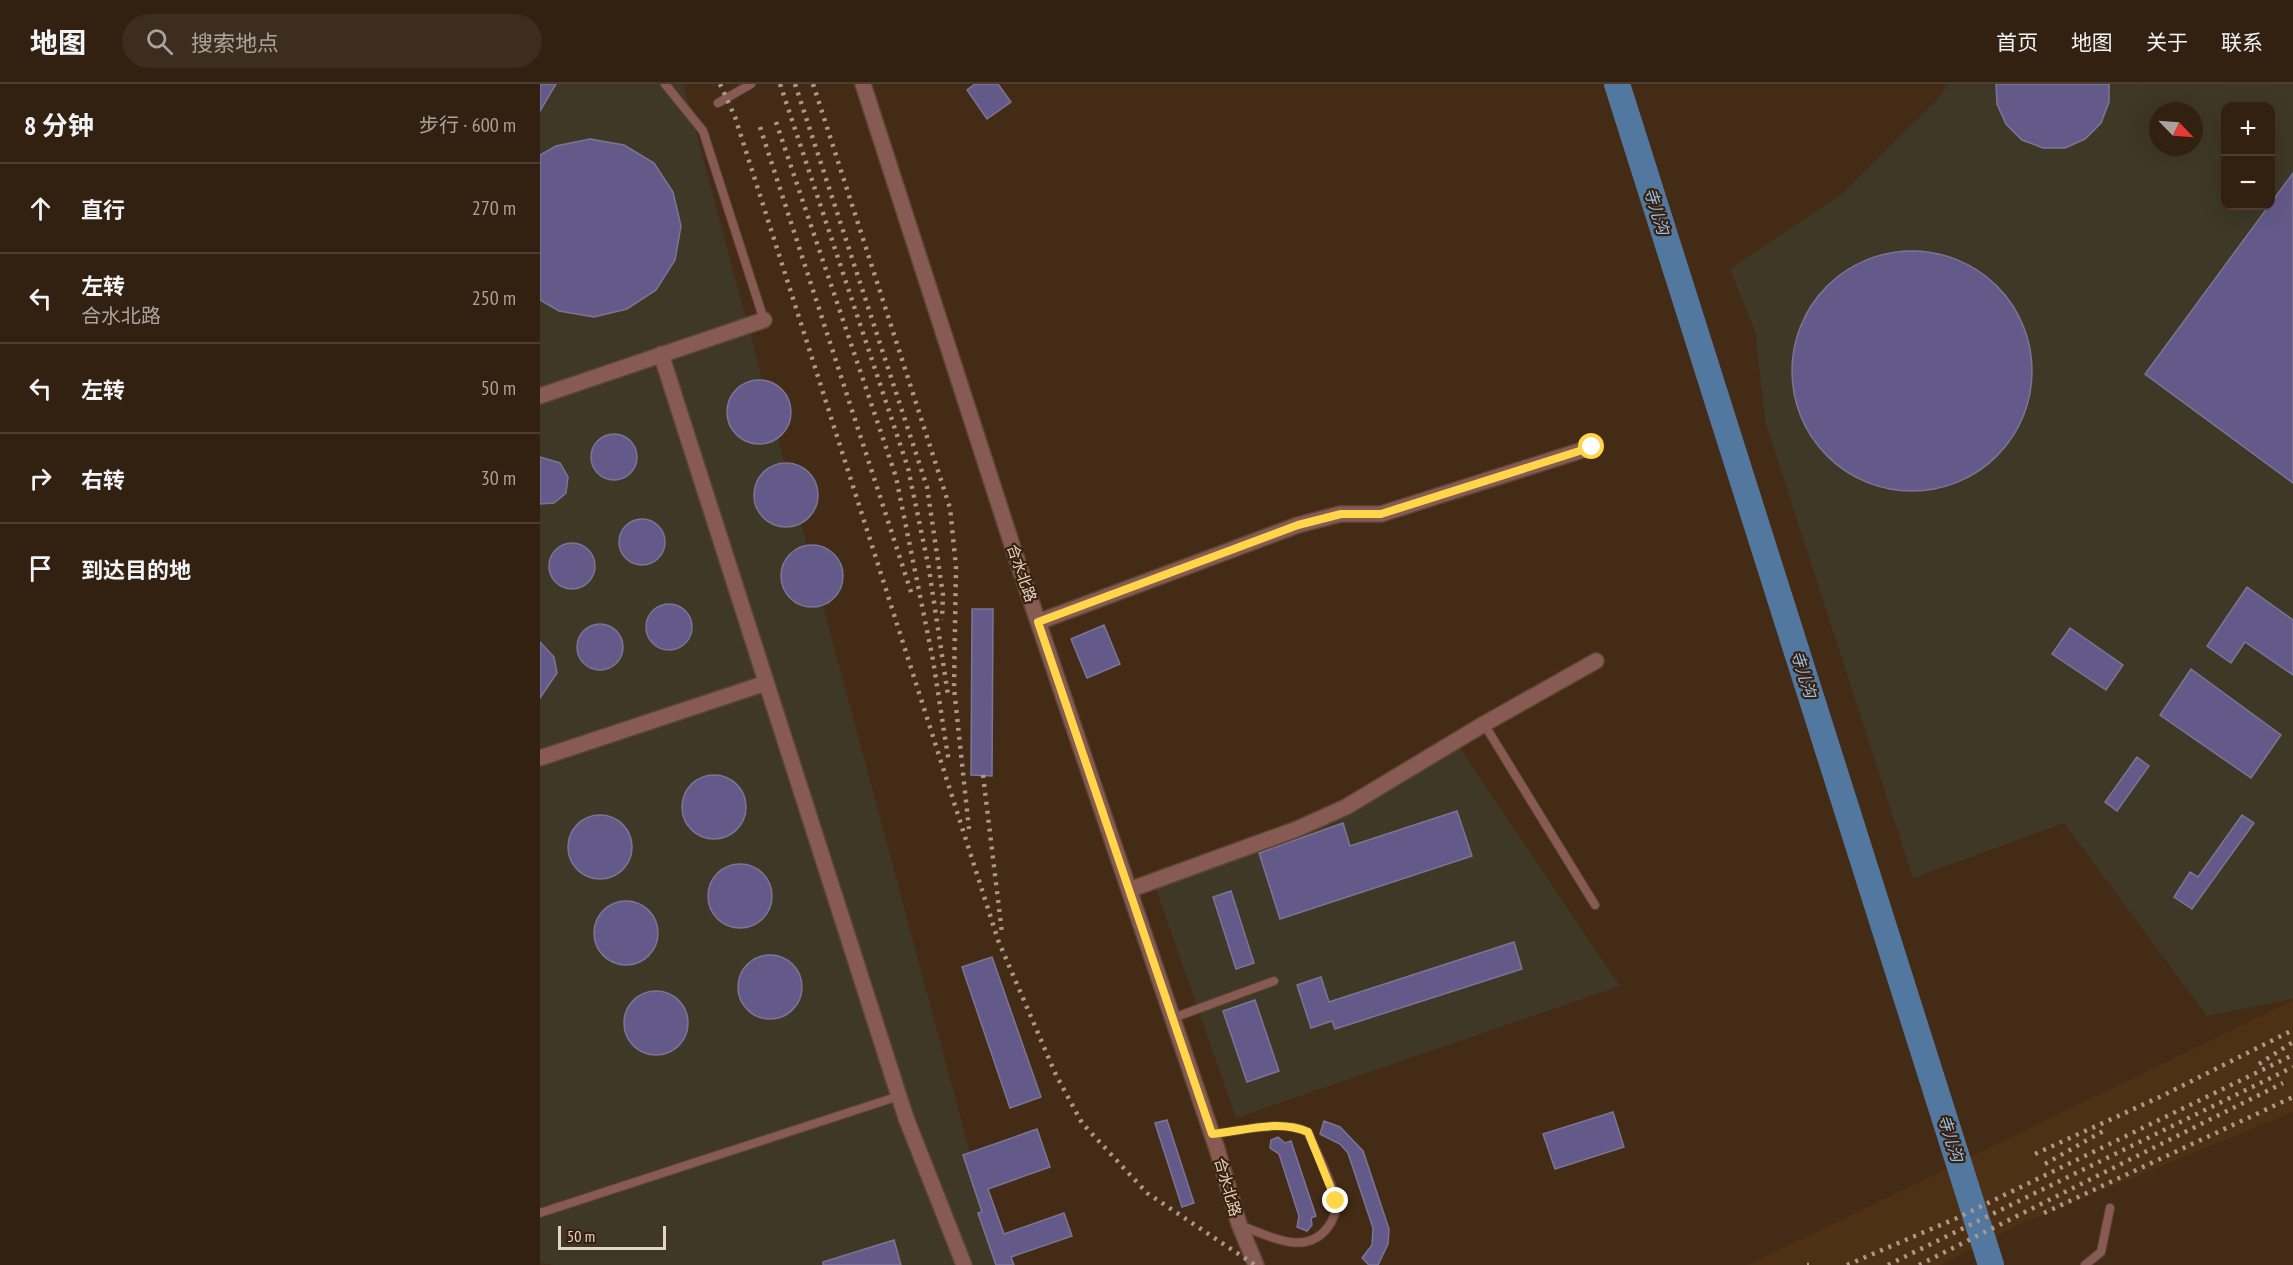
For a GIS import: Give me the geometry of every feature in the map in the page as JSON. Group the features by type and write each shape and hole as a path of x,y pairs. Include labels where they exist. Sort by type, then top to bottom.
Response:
{"street":[{"name":"合水北路","path":"863,84 1038,622 1212,1134 1239,1224 1256,1265"},
{"path":"540,396 764,320"},
{"path":"661,354 899,1096 964,1265"},
{"path":"1038,622 1298,525 1341,514 1381,514 1592,447"},
{"path":"1129,890 1297,829 1346,807 1484,724 1596,661"},
{"path":"540,758 766,683"}],"lane":[{"path":"665,84 703,131 764,320"},
{"path":"718,103 751,84"},
{"path":"1484,724 1595,905"},
{"path":"1173,1018 1274,981"},
{"path":"540,1213 899,1096"},
{"path":"1212,1134 1279,1125 1294,1126 1308,1132 1336,1201 1331,1224 1314,1240 1303,1243 1291,1243 1239,1224"},
{"path":"2085,1265 2102,1252 2110,1208"}],"shaded area":[{"path":"540,84 683,84 1000,1265 554,1265 540,1262"},
{"path":"1949,84 2293,84 2293,999 2207,1016 2064,823 1913,878 1765,421 1755,331 1730,269 1841,195 1936,101"},
{"path":"1453,738 1620,986 1236,1118 1156,889 1341,819"},
{"path":"2293,1000 2293,1112 2021,1224 1941,1265 1743,1265 1750,1264"}],"building":[{"path":"540,84 556,84 540,111"},
{"path":"975,84 998,84 1011,102 987,119 967,90"},
{"path":"1996,84 2109,84 2109,102 2101,123 2085,139 2065,148 2043,148 2022,140 2006,124 1997,104"},
{"path":"590,139 624,145 654,163 673,192 681,226 675,260 656,290 627,309 594,317 559,311 540,300 540,155 556,146"},
{"path":"2293,173 2293,483 2145,374 2266,210 2275,210 2275,197"},
{"path":"1900,251 1924,251 1947,256 1969,265 1997,286 2012,304 2023,325 2030,348 2032,371 2030,394 2023,417 2012,438 1997,456 1969,477 1947,486 1924,491 1900,491 1877,486 1855,477 1836,464 1819,447 1806,428 1797,406 1792,383 1792,359 1797,336 1806,314 1819,295 1836,278 1855,265 1877,256"},
{"path":"759,380 777,386 785,394 791,412 785,430 777,438 759,444 741,438 733,430 727,412 733,394 741,386"},
{"path":"614,434 623,435 630,441 636,448 636,466 630,473 623,479 614,480 605,479 598,473 592,466 591,457 592,448 598,441 605,435"},
{"path":"540,457 560,463 568,477 566,493 554,503 540,504"},
{"path":"786,463 804,469 812,477 818,495 812,513 804,521 786,527 768,521 760,513 754,495 760,477 768,469"},
{"path":"642,519 651,520 658,526 664,533 664,551 658,558 651,564 642,565 633,564 626,558 620,551 619,542 620,533 626,526 633,520"},
{"path":"572,543 581,544 588,550 594,557 594,575 588,582 581,588 572,589 563,588 556,582 550,575 549,566 550,557 556,550 563,544"},
{"path":"806,545 818,545 834,554 841,564 843,576 841,588 834,598 818,607 806,607 795,602 786,593 781,582 781,570 786,559 795,550"},
{"path":"2247,587 2293,620 2293,675 2245,642 2231,663 2207,646"},
{"path":"669,604 685,611 692,627 685,643 669,650 653,643 646,627 653,611"},
{"path":"972,609 993,609 992,776 971,775"},
{"path":"600,624 609,625 616,631 622,638 622,656 616,663 609,669 600,670 591,669 584,663 578,656 577,647 578,638 584,631 591,625"},
{"path":"1104,625 1120,664 1087,678 1071,639"},
{"path":"2070,628 2123,665 2106,690 2052,654"},
{"path":"540,642 554,657 557,673 540,698"},
{"path":"2191,669 2281,735 2251,778 2160,715"},
{"path":"2137,757 2149,766 2117,811 2105,802"},
{"path":"714,775 732,781 740,789 746,807 740,825 732,833 714,839 696,833 688,825 682,807 688,789 696,781"},
{"path":"1457,811 1472,856 1280,919 1259,853 1343,823 1350,846"},
{"path":"600,815 618,821 626,829 632,847 626,865 618,873 600,879 582,873 574,865 568,847 574,829 582,821"},
{"path":"2242,815 2254,823 2192,909 2174,897 2190,872 2198,877"},
{"path":"740,864 758,870 766,878 772,896 766,914 758,922 740,928 722,922 714,914 708,896 714,878 722,870"},
{"path":"1231,891 1254,963 1236,969 1213,897"},
{"path":"626,901 644,907 652,915 658,933 652,951 644,959 626,965 608,959 600,951 594,933 600,915 608,907"},
{"path":"1514,942 1522,969 1335,1029 1332,1021 1311,1028 1297,985 1321,977 1329,1002"},
{"path":"770,955 788,961 796,969 802,987 796,1005 788,1013 770,1019 752,1013 744,1005 738,987 744,969 752,961"},
{"path":"992,957 1041,1097 1010,1108 962,967"},
{"path":"656,991 674,997 682,1005 688,1023 682,1041 674,1049 656,1055 638,1049 630,1041 624,1023 630,1005 638,997"},
{"path":"1255,1000 1279,1071 1247,1082 1223,1011"},
{"path":"1613,1112 1624,1147 1555,1169 1543,1134"},
{"path":"1167,1120 1194,1203 1182,1207 1155,1123"},
{"path":"1324,1121 1340,1127 1363,1151 1389,1229 1388,1244 1378,1265 1369,1265 1362,1258 1372,1245 1373,1228 1348,1153 1340,1144 1320,1134"},
{"path":"1037,1129 1050,1167 988,1189 1004,1234 1064,1213 1072,1236 1011,1257 1014,1265 996,1265 978,1213 982,1212 963,1155"},
{"path":"1278,1137 1285,1143 1291,1141 1316,1216 1311,1218 1312,1225 1307,1231 1297,1227 1299,1216 1279,1154 1270,1148 1271,1140"},
{"path":"894,1240 901,1265 823,1265 823,1262"}],"waterway":[{"name":"寺儿沟","path":"1617,84 1991,1265"}],"railway":[{"path":"720,84 735,117 998,940 1056,1075 1082,1123 1147,1193 1255,1265"},
{"path":"780,84 908,468 929,569 948,695"},
{"path":"795,84 927,487 943,595 942,620"},
{"path":"813,84 950,508 956,567 954,688 969,829"},
{"path":"776,122 896,477 933,660 949,763"},
{"path":"760,127 912,595"},
{"path":"983,775 1002,933"},
{"path":"2035,1154 2162,1096 2293,1030"},
{"path":"2259,1064 2293,1042"},
{"path":"1847,1265 1957,1218 2293,1055"},
{"path":"1888,1265 2293,1067"},
{"path":"1919,1265 2283,1083"},
{"path":"2044,1213 2293,1097"},
{"path":"2045,1164 2105,1130"}],"route":[{"path":"1336,1201 1308,1132 1294,1126 1279,1125 1264,1129 1212,1134 1038,622 1298,525 1341,514 1381,514 1592,447"}]}
